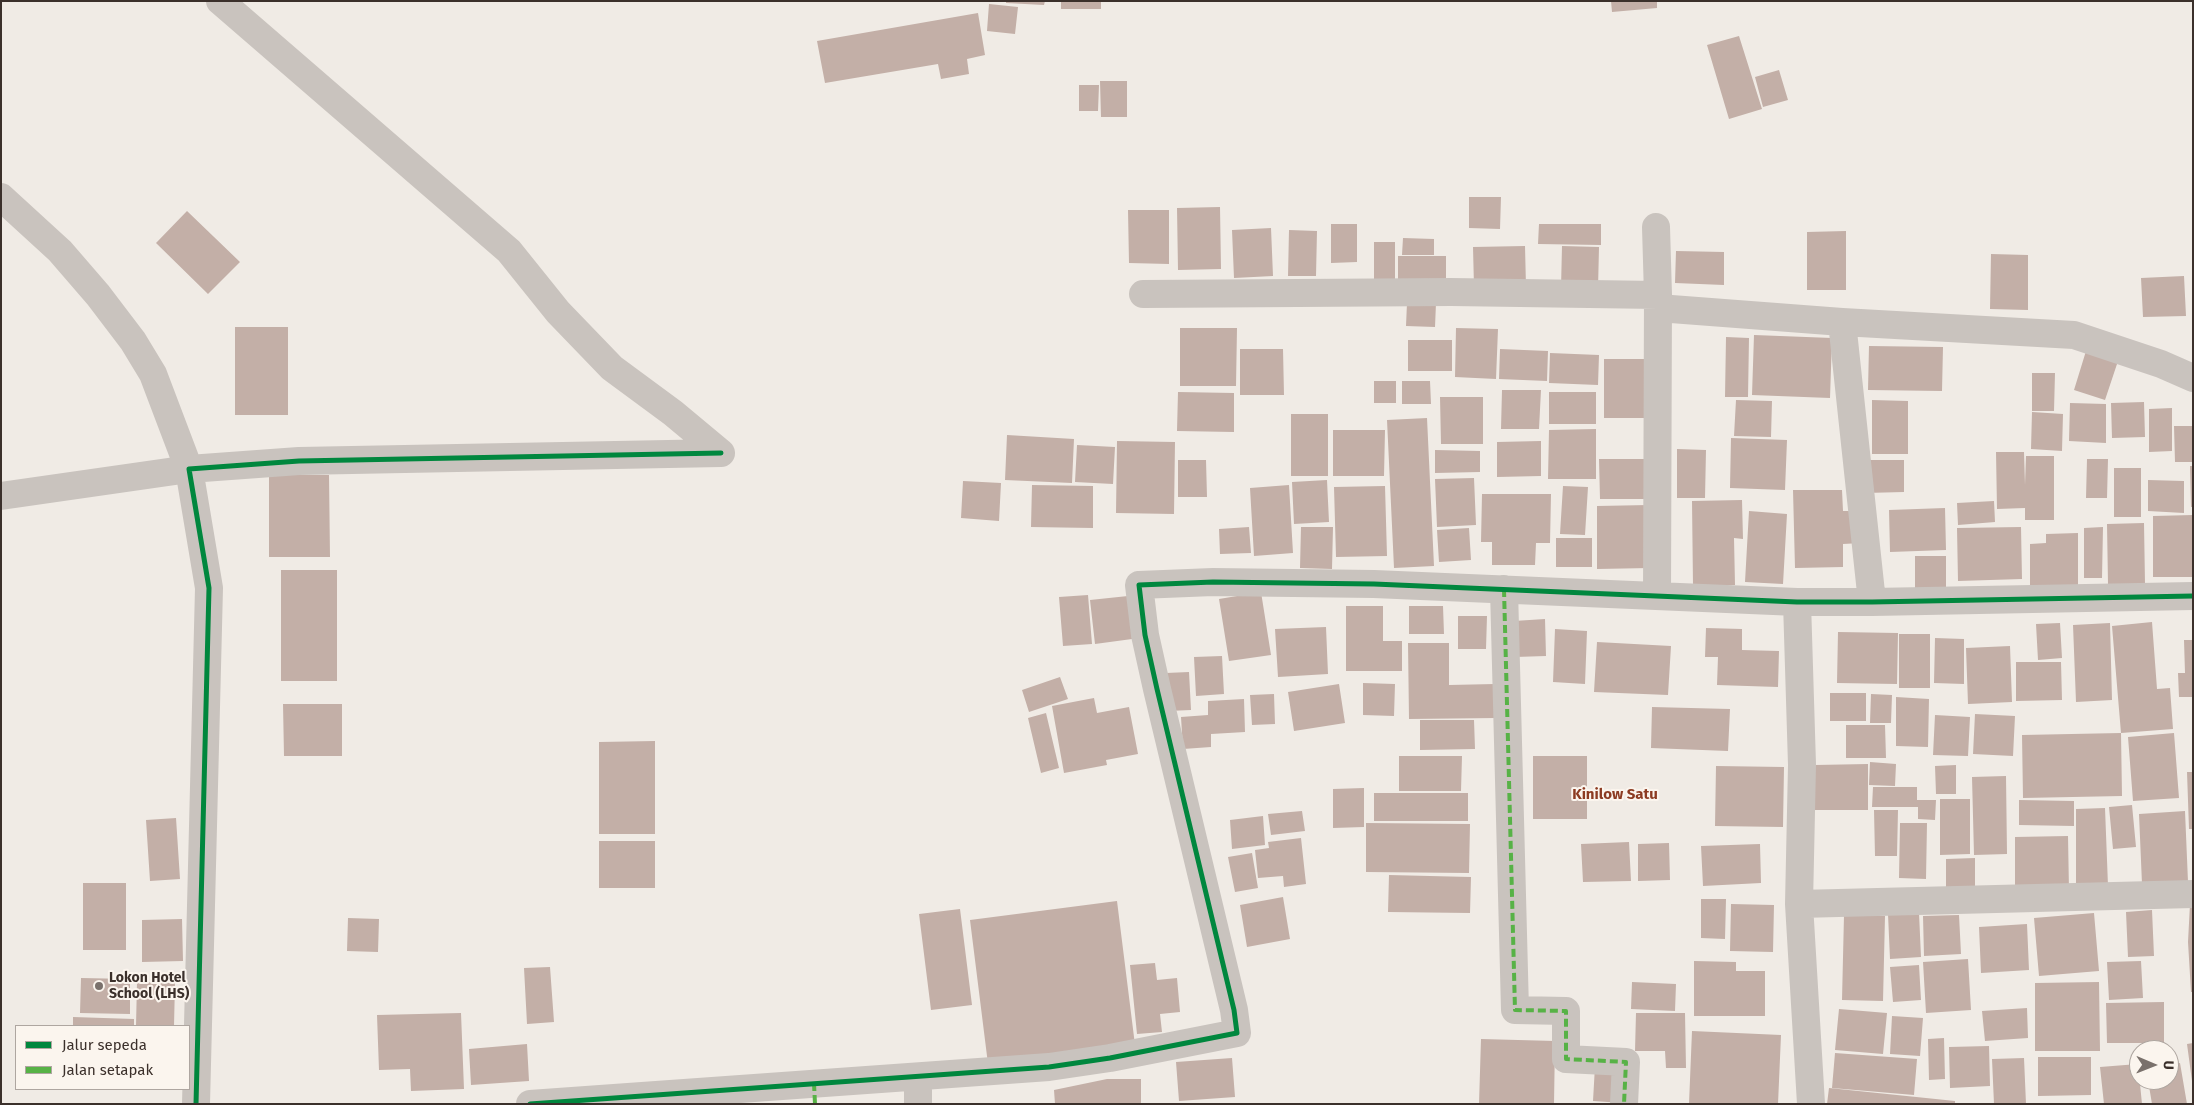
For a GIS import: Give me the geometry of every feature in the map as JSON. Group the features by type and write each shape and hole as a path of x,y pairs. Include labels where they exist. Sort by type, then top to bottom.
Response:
{"street":[{"path":"1,496 189,469 299,461 721,453 673,413 612,368 558,312 509,252 220,1"},
{"path":"1,197 60,251 98,295 133,341 153,374 189,469 209,588 196,1104"},
{"path":"1656,227 1658,301 1657,596"},
{"path":"1143,294 1451,292 1658,301 1842,322 2074,335 2161,364 2193,378"},
{"path":"1842,322 1872,602"},
{"path":"530,1104 814,1094 918,1077 1048,1068 1237,1033 1232,1000 1157,690 1145,635 1139,585 1213,582 1374,584 1798,602 2193,596"},
{"path":"1504,589 1515,1010 1566,1011 1566,1058 1626,1062 1624,1104"},
{"path":"1798,602 1802,765 1799,904 1811,1104"},
{"path":"1799,904 2193,894"},
{"path":"918,1077 918,1104"}],"building":[{"path":"1006,1 1045,1 1044,5 1006,3"},
{"path":"1061,1 1101,1 1101,9 1061,9"},
{"path":"1611,1 1657,1 1657,8 1612,12"},
{"path":"989,4 1018,7 1015,34 987,31"},
{"path":"978,13 985,55 967,59 969,74 941,79 938,64 825,83 817,41"},
{"path":"1739,36 1762,109 1729,119 1707,45"},
{"path":"1779,70 1788,100 1763,107 1755,77"},
{"path":"1100,81 1127,81 1127,117 1101,117"},
{"path":"1079,85 1099,85 1098,111 1079,111"},
{"path":"1469,197 1501,197 1500,229 1469,228"},
{"path":"1220,207 1221,269 1178,270 1177,208"},
{"path":"1128,210 1169,210 1169,264 1129,263"},
{"path":"187,211 240,262 208,294 156,243"},
{"path":"1331,224 1357,224 1357,262 1331,263"},
{"path":"1539,224 1601,224 1601,245 1538,244"},
{"path":"1271,228 1273,276 1234,278 1232,230"},
{"path":"1289,230 1317,231 1316,276 1288,276"},
{"path":"1846,231 1846,290 1807,290 1807,232"},
{"path":"1403,238 1434,239 1434,255 1402,255"},
{"path":"1374,242 1395,242 1395,287 1374,287"},
{"path":"1525,246 1526,287 1474,287 1473,247"},
{"path":"1562,246 1599,247 1598,289 1561,288"},
{"path":"1676,251 1724,252 1724,285 1675,283"},
{"path":"1991,254 2028,255 2028,310 1990,309"},
{"path":"1398,256 1446,256 1446,282 1398,282"},
{"path":"2184,276 2186,316 2143,317 2141,278"},
{"path":"1407,303 1436,303 1435,327 1406,326"},
{"path":"235,327 288,327 288,415 235,415"},
{"path":"1180,328 1237,328 1236,386 1180,386"},
{"path":"1456,328 1498,329 1496,379 1455,377"},
{"path":"1754,335 1832,338 1830,398 1752,395"},
{"path":"1726,337 1749,338 1748,397 1725,397"},
{"path":"1408,340 1452,340 1452,371 1408,371"},
{"path":"1869,346 1943,347 1942,391 1868,390"},
{"path":"1240,349 1283,349 1284,395 1240,395"},
{"path":"1500,349 1548,351 1547,381 1499,379"},
{"path":"2086,351 2118,361 2105,400 2074,390"},
{"path":"1550,353 1599,355 1598,385 1549,383"},
{"path":"1604,359 1652,359 1653,418 1604,418"},
{"path":"2032,373 2055,373 2054,411 2032,411"},
{"path":"1374,381 1396,381 1396,403 1374,403"},
{"path":"1402,381 1430,381 1431,404 1402,404"},
{"path":"1502,390 1541,390 1539,429 1501,429"},
{"path":"1178,392 1234,393 1234,432 1177,431"},
{"path":"1549,392 1596,392 1596,424 1549,424"},
{"path":"1440,397 1483,397 1483,444 1441,444"},
{"path":"1736,400 1772,401 1771,437 1734,436"},
{"path":"1872,400 1908,401 1908,454 1872,454"},
{"path":"2144,402 2145,437 2112,438 2111,403"},
{"path":"2070,403 2106,404 2106,443 2069,441"},
{"path":"2172,408 2172,451 2149,452 2149,409"},
{"path":"2032,412 2063,414 2062,451 2031,449"},
{"path":"1291,414 1328,414 1328,476 1291,476"},
{"path":"1427,418 1434,566 1394,568 1387,420"},
{"path":"2174,426 2193,426 2193,462 2175,462"},
{"path":"1596,429 1596,479 1548,479 1549,430"},
{"path":"1333,430 1385,430 1384,476 1333,476"},
{"path":"1007,435 1074,439 1072,483 1005,480"},
{"path":"1731,438 1787,440 1785,490 1730,488"},
{"path":"1117,441 1175,442 1174,514 1116,513"},
{"path":"1541,441 1541,476 1497,477 1497,442"},
{"path":"1077,445 1115,447 1113,484 1075,482"},
{"path":"1677,449 1706,450 1705,498 1677,498"},
{"path":"1435,450 1480,451 1480,472 1435,473"},
{"path":"1996,452 2024,452 2025,485 2026,456 2054,456 2054,520 2025,520 2025,508 1997,509"},
{"path":"1599,459 1649,459 1649,499 1600,499"},
{"path":"2087,459 2108,459 2107,498 2086,498"},
{"path":"1178,460 1206,460 1207,497 1178,497"},
{"path":"1865,460 1904,460 1904,492 1865,493"},
{"path":"2190,466 2193,466 2193,507 2191,507"},
{"path":"2114,468 2141,468 2141,517 2114,517"},
{"path":"269,475 329,475 330,557 269,557"},
{"path":"1474,478 1476,525 1437,527 1435,479"},
{"path":"1327,480 1329,522 1294,524 1292,482"},
{"path":"2148,480 2184,481 2184,513 2148,511"},
{"path":"963,481 1001,483 999,521 961,518"},
{"path":"1032,485 1093,486 1093,528 1031,527"},
{"path":"1289,485 1293,553 1254,556 1250,488"},
{"path":"1385,486 1387,556 1336,557 1334,487"},
{"path":"1563,486 1588,487 1585,535 1560,534"},
{"path":"1793,490 1842,490 1843,511 1861,511 1861,543 1843,544 1843,567 1795,568"},
{"path":"1482,494 1551,494 1550,543 1536,543 1535,565 1492,565 1492,542 1481,542"},
{"path":"1742,500 1743,539 1734,538 1735,585 1693,586 1692,501"},
{"path":"1994,501 1995,522 1958,525 1957,503"},
{"path":"1649,505 1650,568 1597,569 1597,506"},
{"path":"1945,508 1946,550 1890,552 1889,510"},
{"path":"1749,511 1787,514 1783,584 1745,582"},
{"path":"2193,515 2193,577 2153,577 2153,516"},
{"path":"2144,523 2145,584 2108,584 2107,524"},
{"path":"1249,527 1251,553 1220,554 1219,529"},
{"path":"1301,527 1333,527 1332,569 1300,568"},
{"path":"2021,527 2022,579 1958,581 1957,528"},
{"path":"2103,527 2102,578 2084,578 2084,528"},
{"path":"1469,528 1471,560 1439,562 1437,530"},
{"path":"2078,533 2078,585 2030,586 2030,544 2046,543 2046,534"},
{"path":"1556,538 1592,538 1592,567 1556,567"},
{"path":"1915,556 1946,556 1946,589 1915,589"},
{"path":"281,570 337,570 337,681 281,681"},
{"path":"1261,592 1271,655 1229,661 1219,599"},
{"path":"1088,595 1092,644 1063,646 1059,597"},
{"path":"1128,596 1132,639 1095,644 1090,600"},
{"path":"1346,606 1383,606 1383,641 1402,641 1402,671 1346,671"},
{"path":"1409,606 1443,606 1444,634 1409,634"},
{"path":"1458,616 1487,616 1486,649 1458,649"},
{"path":"1545,619 1546,656 1515,657 1514,621"},
{"path":"2152,622 2157,689 2170,688 2173,729 2121,733 2112,626"},
{"path":"2060,623 2062,658 2038,660 2036,624"},
{"path":"2110,623 2112,700 2076,702 2073,625"},
{"path":"1326,627 1328,674 1278,677 1275,629"},
{"path":"1706,628 1742,629 1742,650 1779,651 1778,687 1717,685 1718,657 1705,657"},
{"path":"1555,629 1587,631 1585,684 1553,682"},
{"path":"1838,632 1898,633 1897,684 1837,683"},
{"path":"1899,634 1930,634 1930,688 1899,688"},
{"path":"1935,638 1964,639 1964,684 1934,683"},
{"path":"2184,640 2193,640 2193,697 2179,697 2178,673 2185,673"},
{"path":"1597,642 1671,646 1668,695 1594,692"},
{"path":"1408,643 1449,643 1449,685 1495,684 1496,718 1409,719"},
{"path":"2010,646 2012,702 1968,704 1966,648"},
{"path":"1222,656 1224,694 1196,696 1194,657"},
{"path":"2016,662 2061,662 2062,700 2016,701"},
{"path":"1189,672 1191,710 1168,711 1166,673"},
{"path":"1060,677 1068,699 1029,712 1022,690"},
{"path":"1363,683 1395,684 1394,716 1363,715"},
{"path":"1339,684 1345,723 1294,731 1288,692"},
{"path":"1830,693 1866,693 1866,721 1830,721"},
{"path":"1274,694 1275,724 1252,725 1250,695"},
{"path":"1871,694 1892,695 1891,723 1870,723"},
{"path":"1896,697 1929,699 1928,747 1896,746"},
{"path":"1094,698 1097,713 1129,707 1138,754 1106,760 1107,765 1064,773 1052,706"},
{"path":"1244,699 1245,732 1211,734 1211,747 1183,749 1181,717 1208,715 1208,701"},
{"path":"283,704 342,704 342,756 284,756"},
{"path":"1652,707 1730,709 1728,751 1651,748"},
{"path":"1046,713 1059,768 1041,773 1028,718"},
{"path":"1975,714 2015,716 2013,756 1973,754"},
{"path":"1935,715 1970,717 1968,756 1933,755"},
{"path":"1420,720 1474,720 1475,749 1420,750"},
{"path":"1846,725 1885,725 1886,758 1846,758"},
{"path":"2121,733 2122,796 2023,798 2022,735"},
{"path":"2174,733 2179,798 2133,801 2128,737"},
{"path":"655,741 655,834 599,834 599,742"},
{"path":"1399,756 1462,756 1461,791 1399,791"},
{"path":"1533,756 1587,756 1587,819 1533,819"},
{"path":"1870,762 1896,764 1895,786 1869,785"},
{"path":"1868,764 1868,810 1815,810 1815,765"},
{"path":"1956,765 1956,794 1936,794 1935,766"},
{"path":"1716,766 1784,767 1783,827 1715,826"},
{"path":"2187,772 2193,772 2193,829 2189,829"},
{"path":"2006,776 2007,854 1974,855 1972,777"},
{"path":"1873,787 1917,787 1917,800 1936,800 1935,820 1918,819 1918,807 1872,807"},
{"path":"1364,788 1364,827 1333,828 1333,789"},
{"path":"1374,793 1468,793 1468,821 1374,821"},
{"path":"1940,799 1970,799 1970,854 1940,855"},
{"path":"2019,800 2074,801 2074,826 2019,825"},
{"path":"2132,805 2136,847 2113,849 2109,807"},
{"path":"2105,808 2108,886 2076,887 2076,809"},
{"path":"1874,810 1898,810 1897,856 1875,856"},
{"path":"1302,811 1305,831 1271,835 1268,814"},
{"path":"2185,811 2188,882 2142,884 2139,814"},
{"path":"1263,816 1265,845 1232,849 1230,820"},
{"path":"176,818 180,879 150,881 146,820"},
{"path":"1366,823 1470,824 1469,873 1366,872"},
{"path":"1900,823 1927,823 1926,879 1899,878"},
{"path":"2068,836 2069,891 2015,892 2015,837"},
{"path":"1301,838 1306,884 1284,887 1283,876 1258,878 1255,850 1269,848 1268,842"},
{"path":"599,841 655,841 655,888 599,888"},
{"path":"1629,842 1631,881 1583,882 1581,844"},
{"path":"1669,843 1670,880 1638,881 1638,844"},
{"path":"1760,844 1761,883 1703,886 1701,846"},
{"path":"1252,853 1258,888 1235,892 1228,857"},
{"path":"1975,858 1975,894 1946,894 1946,859"},
{"path":"1389,875 1471,877 1470,913 1388,912"},
{"path":"83,883 126,883 126,950 83,950"},
{"path":"1283,897 1290,939 1247,947 1240,905"},
{"path":"1701,899 1726,899 1725,939 1701,938"},
{"path":"1117,901 1135,1045 988,1064 970,920"},
{"path":"1731,904 1774,905 1773,952 1730,951"},
{"path":"2190,904 2193,904 2193,992 2191,992 2188,942"},
{"path":"960,909 972,1005 931,1010 919,914"},
{"path":"2152,910 2154,956 2128,957 2126,912"},
{"path":"1919,913 1921,957 1890,959 1888,914"},
{"path":"2094,913 2099,971 2039,976 2034,918"},
{"path":"1844,915 1885,916 1883,1001 1842,1000"},
{"path":"1959,915 1961,954 1924,956 1923,916"},
{"path":"348,918 379,919 378,952 347,951"},
{"path":"182,919 183,961 142,962 142,920"},
{"path":"2027,924 2029,970 1981,973 1979,927"},
{"path":"1968,959 1971,1010 1926,1013 1923,962"},
{"path":"1694,961 1736,962 1736,971 1765,971 1765,1016 1694,1016"},
{"path":"2141,961 2143,998 2109,1000 2107,962"},
{"path":"1155,963 1157,980 1177,978 1180,1012 1160,1014 1162,1032 1137,1034 1130,965"},
{"path":"1919,965 1921,1000 1893,1002 1890,967"},
{"path":"550,967 554,1022 527,1024 524,968"},
{"path":"81,978 130,979 130,1014 80,1013"},
{"path":"137,982 175,983 174,1025 136,1025"},
{"path":"1632,982 1676,984 1675,1011 1631,1009"},
{"path":"2099,982 2100,1051 2035,1051 2035,983"},
{"path":"2164,1002 2164,1040 2129,1040 2129,1043 2107,1043 2106,1003"},
{"path":"2027,1008 2028,1038 1985,1041 1982,1011"},
{"path":"1839,1009 1887,1013 1883,1054 1835,1050"},
{"path":"461,1013 464,1089 411,1091 410,1069 379,1070 377,1015"},
{"path":"1636,1013 1685,1013 1686,1068 1666,1068 1665,1051 1635,1051"},
{"path":"1892,1016 1923,1018 1920,1056 1890,1054"},
{"path":"73,1017 134,1019 134,1025 73,1025"},
{"path":"1692,1031 1781,1035 1778,1104 1689,1104"},
{"path":"1944,1038 1945,1079 1929,1080 1928,1039"},
{"path":"1481,1039 1555,1041 1554,1104 1479,1104"},
{"path":"2193,1043 2193,1081 2192,1081 2187,1044"},
{"path":"527,1044 529,1081 471,1085 469,1049"},
{"path":"1989,1046 1990,1086 1950,1088 1949,1047"},
{"path":"1835,1053 1917,1059 1914,1095 1832,1088"},
{"path":"2038,1057 2091,1057 2091,1095 2038,1096"},
{"path":"1232,1058 1235,1097 1179,1101 1176,1062"},
{"path":"2024,1058 2026,1104 1994,1104 1992,1059"},
{"path":"2179,1063 2187,1104 2152,1104 2150,1090 2179,1090"},
{"path":"2129,1065 2129,1090 2141,1090 2142,1104 2104,1104 2100,1067"},
{"path":"1595,1066 1624,1067 1623,1103 1593,1101"},
{"path":"1107,1079 1141,1079 1141,1104 1055,1104 1054,1090"},
{"path":"1829,1088 1955,1101 1955,1104 1827,1104"}],"marked path":[{"path":"1504,589 1515,1010 1566,1011 1566,1059 1626,1062 1624,1104"},
{"path":"814,1083 815,1104"}],"cycle path":[{"path":"196,1104 209,588 189,469 299,461 721,453"},
{"path":"530,1104 1049,1067 1110,1058 1237,1033 1234,1010 1145,635 1139,585 1213,582 1374,584 1797,602 2193,596"}],"place":[{"name":"Lokon Hotel School (LHS)","path":"99,986"}],"district":[{"name":"Kinilow Satu","path":"1615,795"}]}
